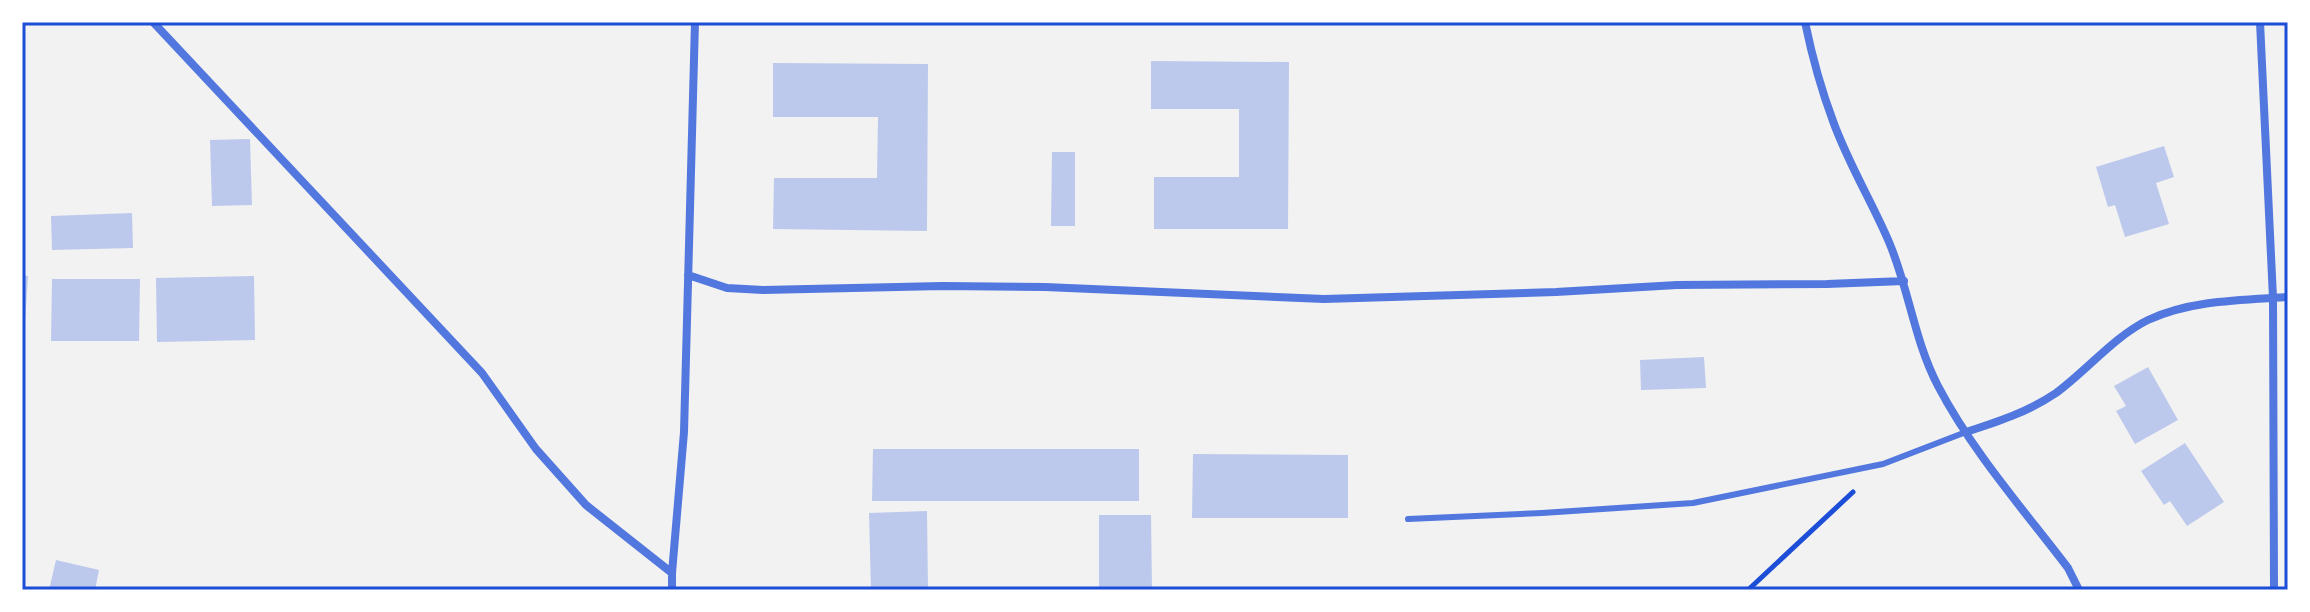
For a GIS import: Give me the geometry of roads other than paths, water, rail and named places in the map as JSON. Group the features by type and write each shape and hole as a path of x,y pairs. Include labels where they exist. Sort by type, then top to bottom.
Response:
{"street":[{"path":"153,22 482,373 536,449 586,505 672,573"},
{"path":"672,590 684,432 695,22"},
{"path":"1805,22 1813,60 1834,123 1904,281 1921,350 1938,386 1966,432 2068,568 2079,590"},
{"path":"2260,22 2273,298 2274,590"},
{"path":"688,275 727,288 763,290 1045,287 1324,299 1677,285 1904,281"},
{"path":"1966,432 2013,417 2055,393 2147,320 2185,308 2232,300 2288,297"}],"lane":[{"path":"1408,519 1693,503 1883,464 1966,432"}]}
